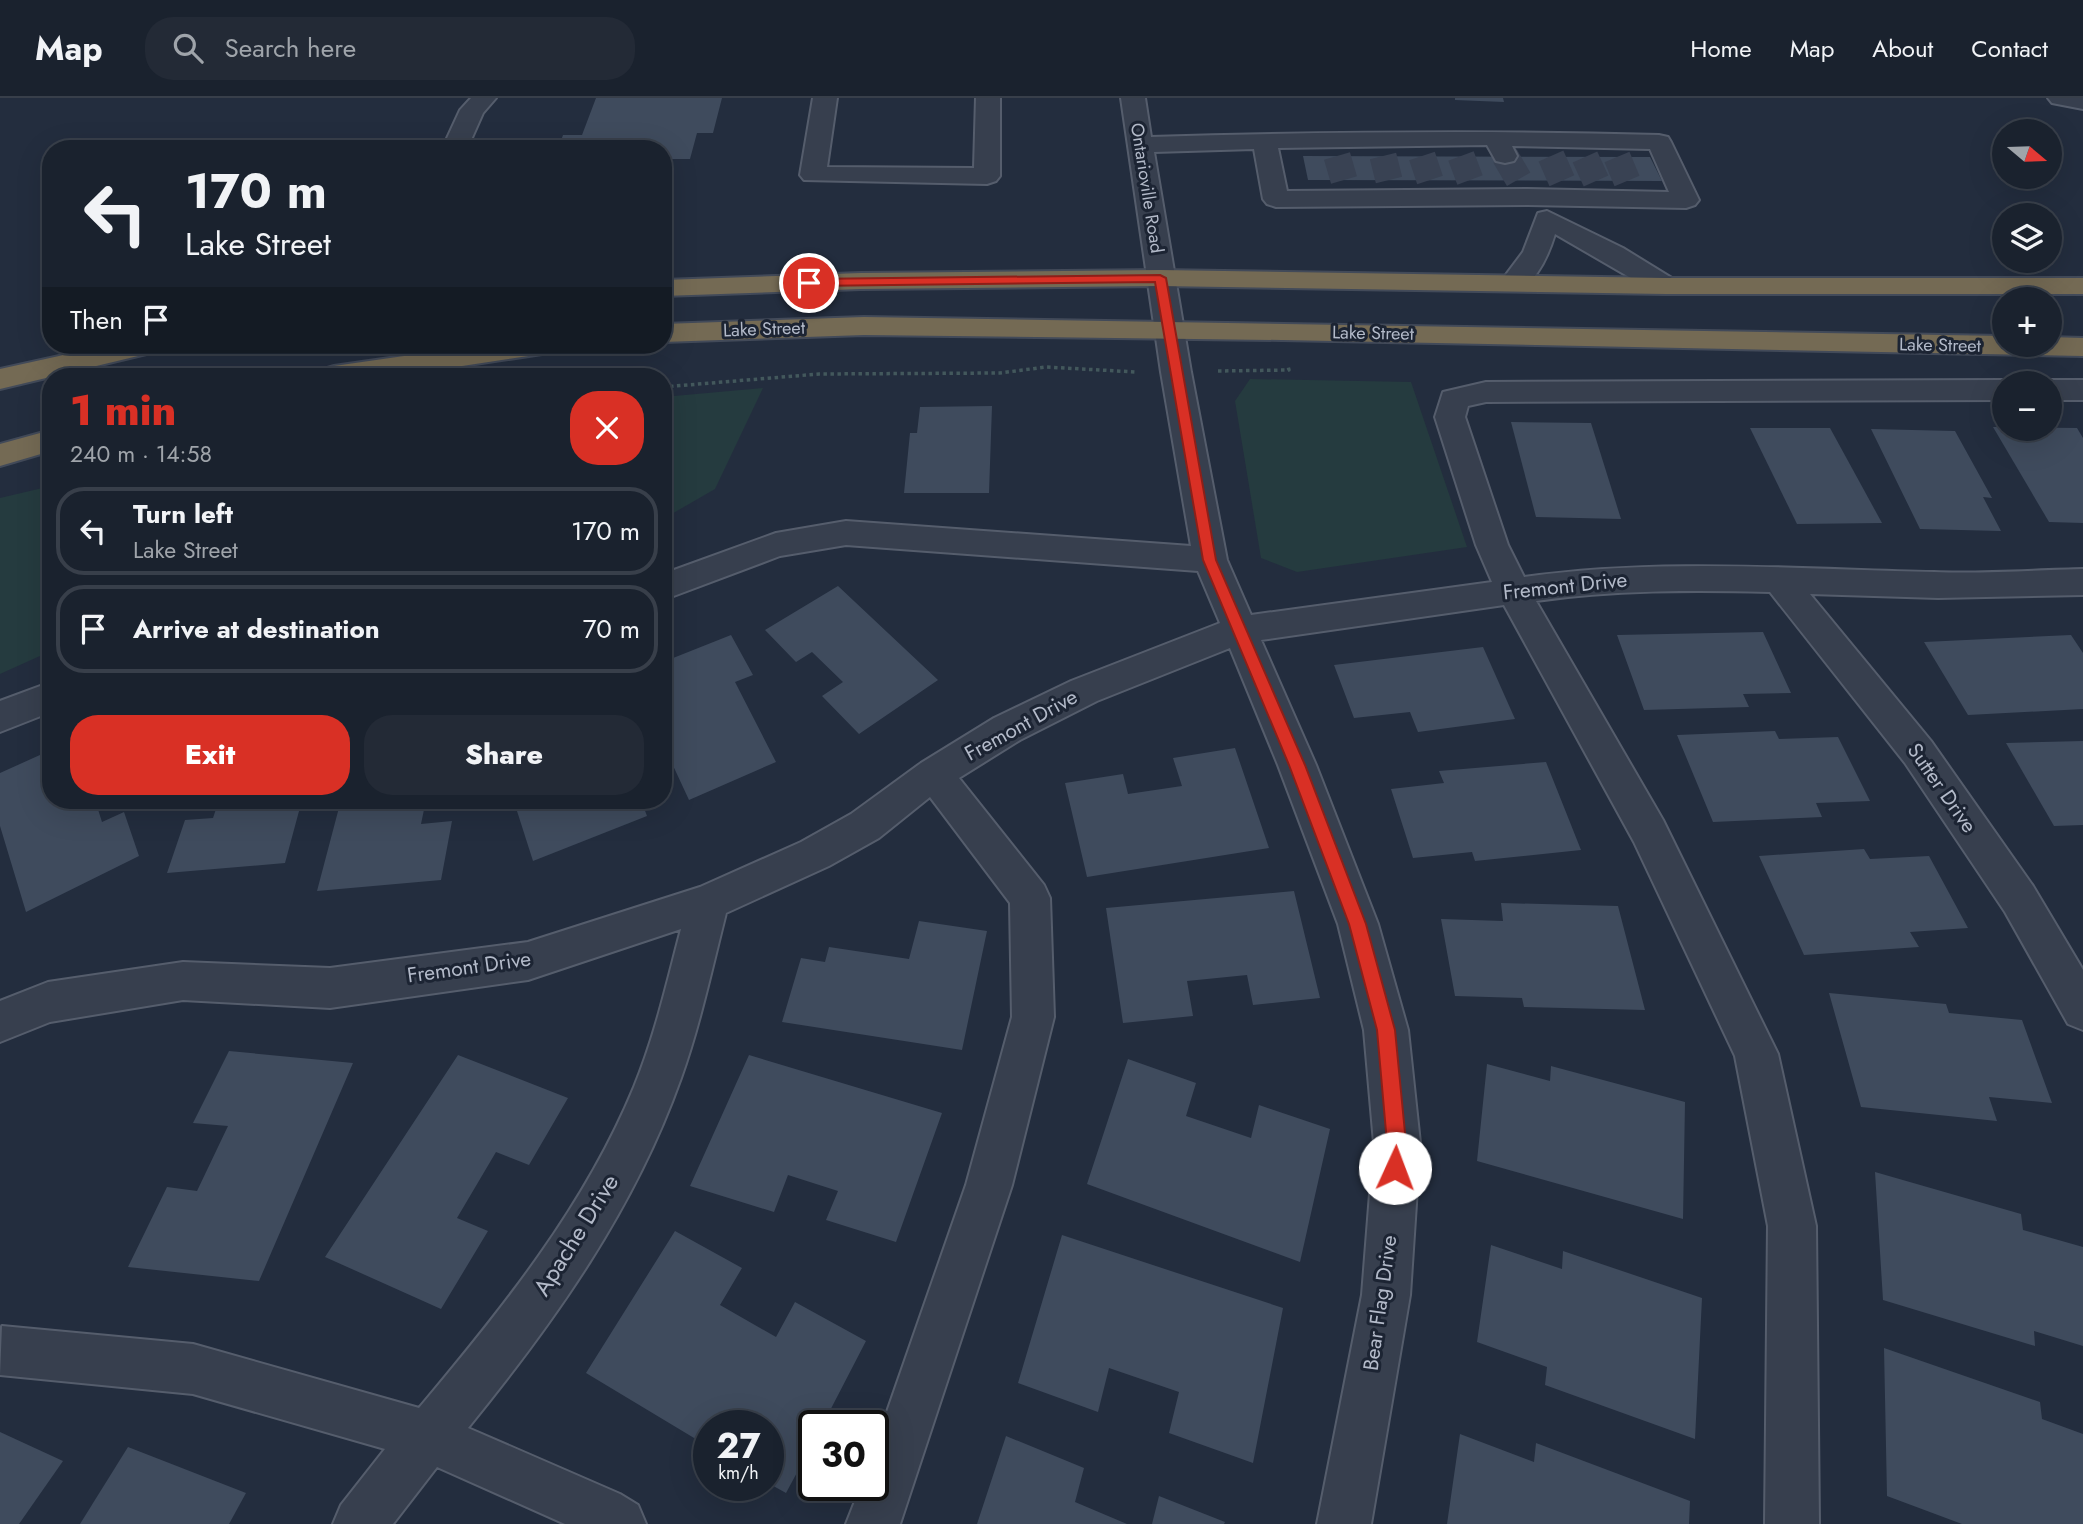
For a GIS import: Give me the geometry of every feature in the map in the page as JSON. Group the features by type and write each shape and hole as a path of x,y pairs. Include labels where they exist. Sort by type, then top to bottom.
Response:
{"highway":[{"path":"672,288 861,281 1160,278 1664,286 2083,286"},
{"name":"Lake Street","path":"672,333 864,326 1282,331 2083,347"},
{"path":"48,368 110,354"},
{"path":"388,368 482,354"},
{"path":"0,379 42,369"},
{"path":"0,455 42,443"}],"street":[{"path":"458,140 472,110 484,98"},
{"path":"825,98 813,175 987,176 988,98"},
{"name":"Ontarioville Road","path":"1133,98 1160,278"},
{"path":"2060,98 2083,102"},
{"path":"1140,145 1265,143 1341,168 1387,169 1427,168 1475,190 1632,190 1686,200 1659,142 1613,148 1457,147 1427,168 1341,168 1276,199 1265,143"},
{"path":"1523,189 1547,219 1613,254 1664,286"},
{"path":"1513,284 1536,253 1547,219"},
{"name":"Bear Flag Drive","path":"1160,278 1210,560 1297,765 1358,924 1386,1030 1397,1143 1385,1294 1344,1524"},
{"path":"1793,1524 1792,1226 1756,1054 1649,832 1513,590 1492,545 1450,417 1454,399 1486,392 1992,390"},
{"path":"2062,390 2083,390"},
{"path":"672,584 776,545 846,533 1210,560"},
{"name":"Fremont Drive","path":"0,1022 48,1002 183,981 330,988 528,961 709,902 815,854 865,826 934,774 1007,729 1084,691 1239,630 1587,581 1681,577 1938,585 2083,582"},
{"name":"Sutter Drive","path":"1780,581 1918,752 2019,899 2083,1010"},
{"path":"0,717 42,700"},
{"path":"873,1524 989,1185 1033,1017 1030,898 934,774"},
{"name":"Apache Drive","path":"359,1524 510,1336 565,1260 603,1198 660,1077 709,902"},
{"path":"2,1351 193,1369 427,1436 619,1524"}],"path":[{"path":"672,386 819,374 1000,373 1046,367 1077,367 1106,373"}],"green space":[{"path":"1250,379 1411,382 1467,547 1297,572 1261,558 1235,401"},
{"path":"763,388 715,489 672,514 672,396"},
{"path":"42,488 42,655 0,674 0,498"}],"building":[{"path":"596,98 722,98 713,133 697,133 690,159 672,159 672,140 561,140 563,135 582,135"},
{"path":"1503,98 1504,102 1455,100"},
{"path":"1303,156 1650,157 1662,181 1308,180"},
{"path":"992,406 989,493 904,493 910,433 917,433 920,407"},
{"path":"1511,422 1591,423 1621,519 1536,517"},
{"path":"1750,428 1830,428 1882,523 1797,524"},
{"path":"2062,428 2077,428 2083,438 2083,523 2049,522 2001,441 2062,441"},
{"path":"1871,429 1955,431 1992,498 1983,497 2001,531 1920,529"},
{"path":"838,586 938,680 859,734 822,696 843,682 812,652 796,662 765,630"},
{"path":"1763,632 1791,693 1743,694 1749,707 1644,710 1617,635"},
{"path":"731,635 753,675 735,682 776,762 689,800 672,763 672,658"},
{"path":"2071,635 2083,653 2083,709 1968,715 1924,642"},
{"path":"1483,647 1515,719 1418,732 1410,712 1354,718 1334,665"},
{"path":"1775,731 1779,739 1838,737 1870,801 1816,803 1822,817 1713,822 1677,735"},
{"path":"2083,741 2083,825 2054,826 2006,743"},
{"path":"1235,748 1269,848 1087,877 1065,783 1123,774 1128,794 1182,786 1173,758"},
{"path":"42,754 42,809 98,809 102,822 124,812 139,856 26,912 0,826 0,773"},
{"path":"1546,762 1581,850 1475,861 1472,852 1413,858 1391,789 1444,783 1439,771"},
{"path":"216,809 300,809 285,863 167,873 185,820 213,818"},
{"path":"339,809 424,809 421,824 452,821 441,880 317,891"},
{"path":"644,809 647,816 533,861 517,811"},
{"path":"1864,849 1870,859 1929,856 1968,928 1910,932 1919,947 1804,955 1759,856"},
{"path":"1294,891 1320,998 1253,1005 1247,975 1187,981 1193,1016 1123,1023 1106,908"},
{"path":"1501,903 1618,906 1645,1010 1524,1007 1522,998 1455,996 1441,919 1503,921"},
{"path":"919,921 987,931 962,1050 782,1022 801,958 825,962 829,947 909,959"},
{"path":"1829,993 1946,1004 1949,1013 2022,1020 2052,1103 1989,1097 1997,1121 1861,1107"},
{"path":"229,1051 353,1063 259,1281 128,1267 167,1187 197,1191 228,1126 193,1123"},
{"path":"458,1055 568,1098 529,1165 496,1152 457,1218 488,1231 441,1309 325,1257"},
{"path":"749,1055 942,1113 896,1242 826,1220 838,1191 788,1175 774,1212 690,1186"},
{"path":"1128,1059 1196,1083 1186,1116 1251,1138 1259,1105 1330,1129 1300,1262 1087,1184"},
{"path":"1487,1064 1550,1081 1551,1066 1685,1102 1683,1219 1477,1161"},
{"path":"1875,1172 2021,1214 2023,1230 2083,1247 2083,1346 2034,1331 2035,1346 1883,1300"},
{"path":"675,1231 742,1268 720,1305 776,1337 795,1302 866,1341 830,1410 798,1410 798,1471 786,1493 784,1410 693,1410 693,1437 586,1373"},
{"path":"1062,1235 1283,1308 1253,1463 1169,1433 1179,1392 1109,1368 1098,1412 1018,1383"},
{"path":"1491,1245 1562,1269 1563,1251 1702,1298 1695,1439 1545,1385 1547,1367 1477,1342"},
{"path":"1884,1348 2040,1402 2042,1419 2083,1434 2083,1524 1962,1524 1887,1496"},
{"path":"0,1432 63,1461 19,1524 0,1524"},
{"path":"1460,1434 1534,1462 1536,1443 1690,1501 1689,1524 1447,1524"},
{"path":"1006,1436 1084,1468 1075,1502 1127,1524 977,1524"},
{"path":"128,1447 246,1493 229,1524 80,1524"},
{"path":"1159,1496 1225,1522 1152,1524"}],"tunnel":[{"path":"1337,156 1344,180"},
{"path":"1383,156 1389,180"},
{"path":"1422,156 1430,180"},
{"path":"1461,156 1470,180"},
{"path":"1505,156 1519,180"},
{"path":"1551,156 1562,181"},
{"path":"1585,157 1596,181"},
{"path":"1617,157 1627,181"}],"route":[{"path":"809,283 1160,278 1210,560 1297,765 1358,924 1365,950 1386,1030 1397,1143 1395,1168"}]}
